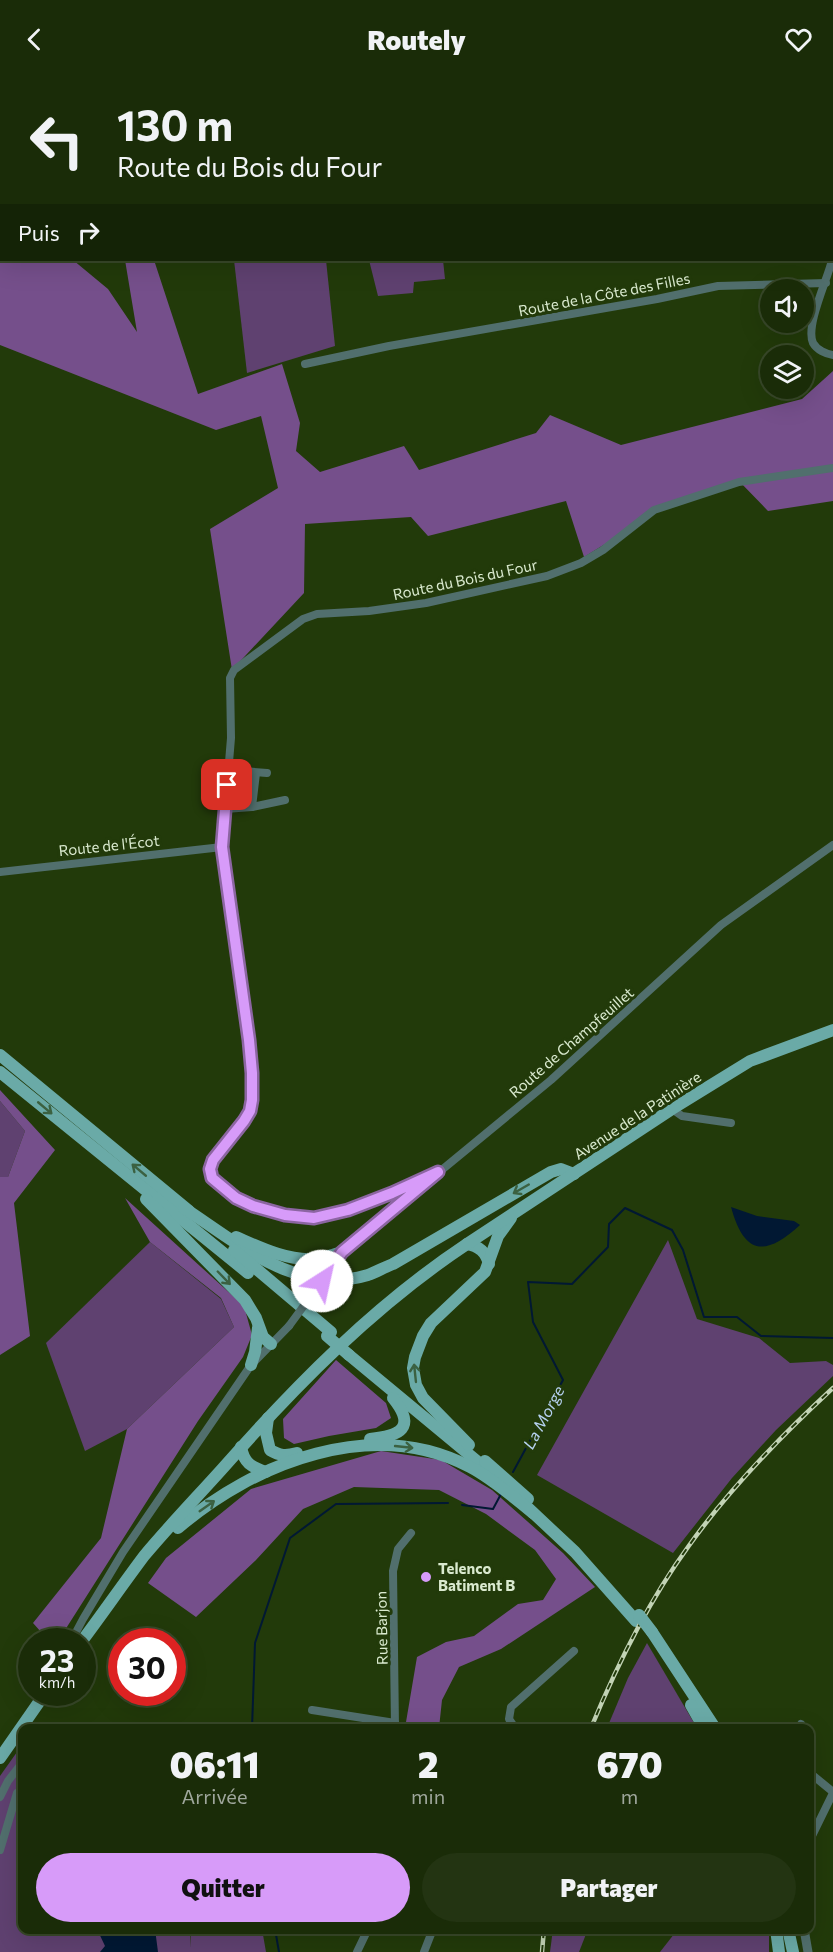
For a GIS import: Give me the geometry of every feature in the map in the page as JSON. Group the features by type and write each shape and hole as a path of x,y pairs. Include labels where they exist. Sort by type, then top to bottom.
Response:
{"main road":[{"name":"Avenue de la Patinière","path":"145,1556 241,1447 346,1339 427,1271 672,1109 750,1061 833,1030"},
{"path":"0,1055 184,1208 470,1455 582,1559 638,1618"},
{"path":"0,1071 329,1334"},
{"path":"91,1146 245,1300 263,1336 271,1344"},
{"path":"184,1208 247,1251 296,1274 315,1278 349,1279 393,1264 551,1172 561,1169 574,1173"},
{"path":"517,1211 498,1236 485,1272 431,1323 418,1346 413,1368 416,1385 423,1398 474,1450 579,1547 638,1618 688,1686 711,1724"},
{"path":"210,1225 252,1244 292,1257 315,1259 342,1252"},
{"path":"467,1244 479,1248 487,1255 489,1264"},
{"path":"251,1365 258,1324"},
{"path":"351,1353 474,1450"},
{"path":"268,1418 266,1433 270,1450 277,1455 285,1456 330,1444 396,1434 404,1425 403,1410 351,1353"},
{"path":"92,1628 145,1556 184,1522 225,1493 266,1472 317,1453 350,1447 382,1445 422,1449 471,1467 533,1512"},
{"path":"241,1447 243,1459 249,1465 266,1472"},
{"path":"650,1635 702,1724"},
{"path":"24,1724 37,1706"},
{"path":"0,1758 18,1732"},
{"path":"777,1934 779,1952"},
{"path":"783,1934 787,1952"},
{"path":"789,1934 794,1952"}],"street":[{"path":"832,261 811,333 818,349 833,355"},
{"name":"Route de la Côte des Filles","path":"305,364 389,346 645,302 718,286 826,283"},
{"name":"Route du Bois du Four","path":"438,1172 348,1210 314,1218 285,1215 253,1206 236,1198 212,1178 210,1169 213,1160 250,1111 252,1091 248,1034 222,847 231,738 230,678 234,670 303,619 316,614 369,611 426,603 547,576 589,559 654,510 665,505 739,482 833,468"},
{"path":"243,771 267,773"},
{"path":"252,807 256,773"},
{"path":"225,809 252,807 285,800"},
{"name":"Route de Champfeuillet","path":"78,1628 123,1552 251,1365 289,1326 342,1252 551,1080 721,925 833,845"},
{"name":"Route de l'Écot","path":"0,872 222,847"},
{"path":"672,1109 682,1116 731,1123"},
{"name":"Rue Barjon","path":"395,1724 393,1571 398,1549 411,1533"},
{"path":"511,1724 509,1719 511,1707 574,1651"},
{"path":"312,1710 389,1724"},
{"path":"0,1797 18,1768"},
{"path":"814,1776 833,1792 814,1832"},
{"path":"0,1850 17,1793"},
{"path":"357,1952 366,1934"},
{"path":"424,1952 431,1934"},
{"path":"805,1934 808,1952"}],"shaded area":[{"path":"0,261 74,261 108,289 137,332 125,261 154,261 198,394 282,364 300,423 296,451 320,472 404,446 419,470 536,433 550,415 621,445 802,399 814,399 814,388 833,371 833,501 768,511 738,480 657,512 584,557 566,501 428,536 411,517 305,524 304,593 232,670 210,529 278,488 261,416 216,430 0,345"},
{"path":"234,261 326,261 335,346 247,373"},
{"path":"369,261 443,261 445,279 414,282 413,293 378,296"},
{"path":"0,1090 55,1150 14,1203 30,1336 0,1355 0,1177 8,1177 25,1131 0,1101"},
{"path":"0,1101 25,1131 8,1177 0,1177"},
{"path":"125,1198 244,1306 252,1335 243,1357 198,1421 66,1628 37,1628 33,1623 101,1538 127,1429 234,1327 221,1298 150,1242"},
{"path":"668,1240 697,1319 759,1338 790,1363 826,1361 833,1365 833,1376 776,1430 732,1478 673,1553 537,1475"},
{"path":"150,1242 221,1299 234,1327 127,1429 85,1451 46,1343"},
{"path":"336,1360 386,1403 391,1418 376,1428 294,1444 284,1438 283,1419"},
{"path":"381,1451 441,1460 492,1490 563,1553 595,1587 501,1649 459,1667 442,1700 439,1724 406,1724 417,1657 446,1642 474,1636 518,1604 543,1600 556,1579 535,1550 486,1514 439,1490 354,1487 303,1509 256,1560 196,1617 148,1583 166,1558 251,1489"},
{"path":"647,1643 695,1724 609,1724 628,1678"},
{"path":"18,1751 18,1934 190,1934 191,1948 191,1934 263,1934 266,1952 0,1952 0,1776"},
{"path":"552,1934 586,1934 579,1952 550,1952"},
{"path":"674,1934 769,1934 769,1952 660,1952"}],"water":[{"path":"731,1207 757,1216 794,1221 800,1225 776,1243 757,1246 749,1242 742,1234"},
{"path":"99,1934 122,1934 124,1936 156,1934 158,1952 100,1952 105,1946"}],"waterway":[{"name":"La Morge","path":"513,1472 563,1380 533,1322 528,1282 572,1284 608,1247 609,1224 625,1208 672,1230 683,1250 704,1317 737,1317 761,1336 833,1338"},
{"name":"La Morge","path":"462,1505 493,1509 501,1494"},
{"name":"La Morge","path":"252,1724 255,1643 290,1538 336,1504 448,1503"},
{"name":"La Morge","path":"276,1934 279,1952"}],"railway":[{"path":"593,1724 634,1634 688,1547 756,1464 833,1388"},
{"path":"542,1952 544,1934"}],"place":[{"name":"Telenco Batiment B","path":"426,1577"}],"route":[{"path":"227,785 222,847 249,1040 252,1100 250,1111 244,1121 213,1160 210,1169 212,1178 236,1198 253,1206 285,1215 314,1218 348,1210 438,1172 342,1252 322,1281"}]}
